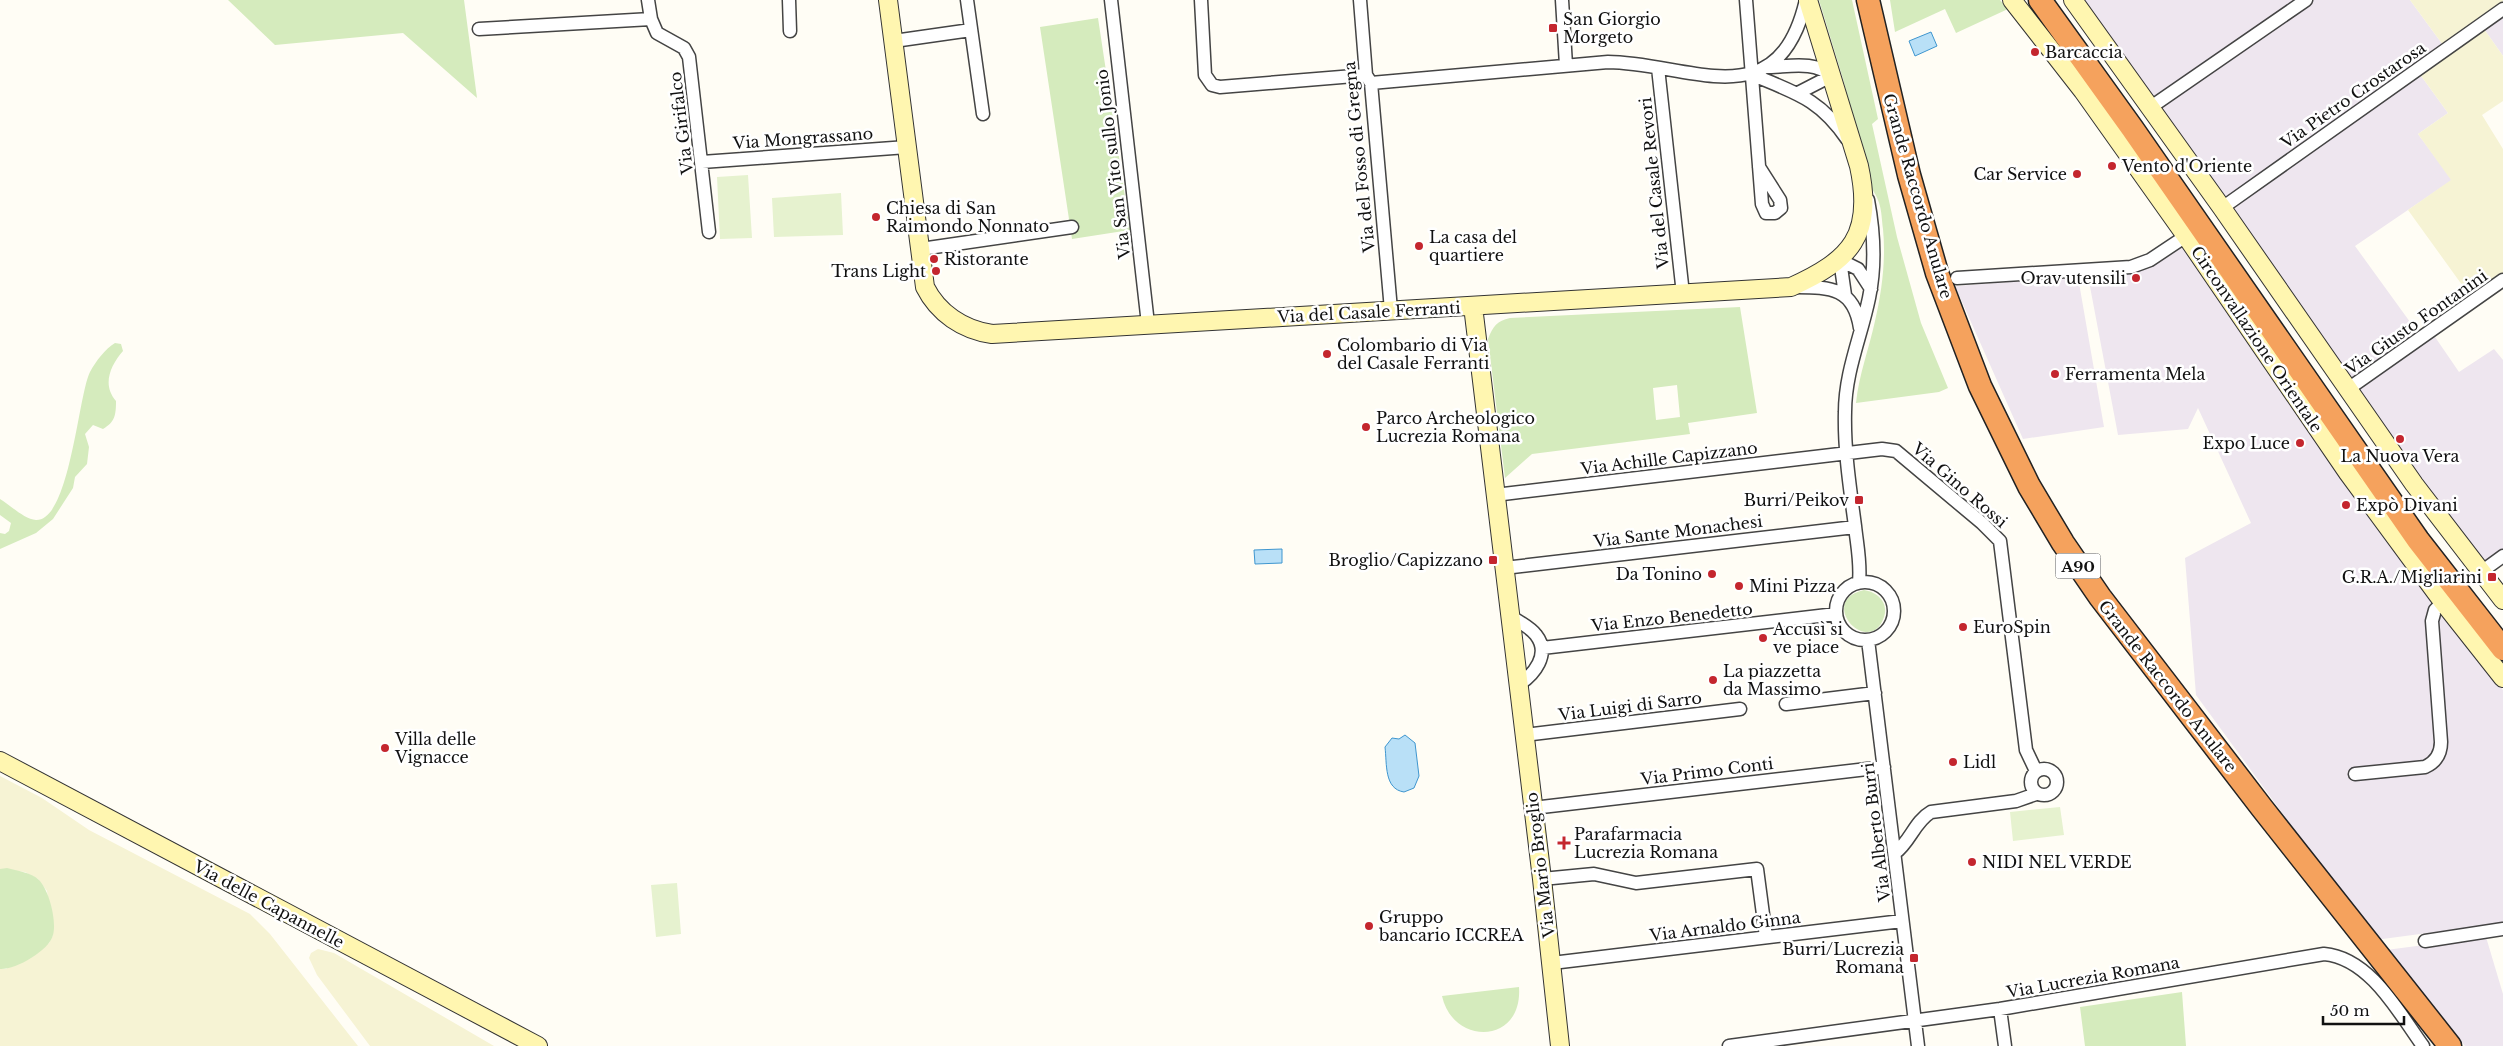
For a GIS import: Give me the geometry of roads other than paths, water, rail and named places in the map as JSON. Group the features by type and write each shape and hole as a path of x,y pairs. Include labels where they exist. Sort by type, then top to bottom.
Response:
{"highway":[{"name":"Grande Raccordo Anulare","path":"1868,0 1902,148 1937,273 1980,386 2029,486 2054,529 2100,597 2262,808 2450,1046"},
{"path":"2040,0 2192,229 2412,532 2503,649"},
{"path":"2056,0 2158,143 2192,229"}],"street":[{"name":"Via Girifalco","path":"648,0 651,19 659,36 681,46 688,55 709,232"},
{"path":"789,0 790,31"},
{"name":"Via del Casale Ferranti","path":"888,0 924,282 929,295 949,317 979,331 1008,333 1791,287 1824,272 1840,260 1855,238 1861,222 1863,183 1855,150 1807,0"},
{"path":"967,0 983,114"},
{"name":"Via San Vito sullo Jonio","path":"1111,0 1148,324"},
{"path":"1201,0 1205,73 1209,83 1220,87 1368,79 1386,81 1616,62 1702,75 1752,74 1798,93 1825,112 1855,150"},
{"name":"Via del Fosso di Gregna","path":"1360,0 1390,310"},
{"path":"1562,0 1566,65"},
{"path":"1746,0 1759,167"},
{"path":"1752,74 1766,67 1795,35 1807,0"},
{"name":"Circonvallazione Orientale","path":"2012,0 2192,229 2348,473 2443,602 2503,678"},
{"path":"2073,0 2151,107 2414,484 2503,600"},
{"path":"2151,107 2306,0"},
{"name":"Via Pietro Crostarosa","path":"2222,208 2503,9"},
{"path":"479,29 651,19"},
{"path":"894,42 971,30"},
{"path":"1766,67 1812,66 1822,68 1831,76 1798,93"},
{"name":"Via del Casale Revori","path":"1658,68 1683,294"},
{"name":"Via Mongrassano","path":"702,162 907,148"},
{"path":"1859,582 1860,569 1846,454 1846,388 1852,355 1871,289 1874,266 1873,224 1863,183"},
{"path":"921,249 1072,227"},
{"path":"1957,278 2132,267 2150,260 2192,229"},
{"path":"1840,260 1858,269 1871,289"},
{"path":"1840,260 1845,294 1857,312 1860,329"},
{"name":"Via Giusto Fontanini","path":"2348,389 2503,280"},
{"path":"1791,287 1830,288 1845,294"},
{"path":"1476,328 1483,317 1500,305"},
{"name":"Via Mario Broglio","path":"1473,306 1552,963 1560,1046"},
{"name":"Via Gino Rossi","path":"1846,454 1882,449 1896,451 1982,523 2000,541 2026,750 2036,771 2030,782 2036,794"},
{"name":"Via Achille Capizzano","path":"1495,495 1846,454"},
{"name":"Via Sante Monachesi","path":"1504,568 1855,527"},
{"path":"2481,572 2503,556"},
{"path":"1859,582 1878,585 1889,595 1893,604 1893,618 1889,628 1882,635 1868,640 1859,640 1847,634 1840,627 1836,614 1836,605 1842,592 1859,582"},
{"path":"2355,774 2425,767 2435,760 2439,753 2441,742 2432,622 2436,610 2443,602"},
{"name":"Via Enzo Benedetto","path":"1542,648 1836,614"},
{"path":"1510,616 1535,633 1542,648 1537,668 1518,685"},
{"name":"Via Alberto Burri","path":"1868,640 1918,1046"},
{"path":"1786,704 1874,693"},
{"name":"Via Luigi di Sarro","path":"1524,735 1740,709"},
{"name":"Via delle Capannelle","path":"0,761 538,1046"},
{"name":"Via Primo Conti","path":"1533,808 1884,767"},
{"path":"1895,853 1906,844 1923,819 1931,812 2012,802 2036,794 2049,795 2057,785 2053,772 2045,769 2036,771"},
{"path":"1542,879 1594,874 1636,883 1757,870 1766,938"},
{"name":"Via Arnaldo Ginna","path":"1552,963 1902,921"},
{"path":"2425,941 2503,929"},
{"name":"Via Lucrezia Romana","path":"1729,1046 1823,1040 1915,1021 2000,1010 2327,954 2350,963 2373,980 2423,1046"},
{"path":"2000,1010 2005,1046"}],"water":[{"path":"1931,32 1937,46 1915,56 1909,41"},
{"path":"1282,549 1282,563 1255,564 1254,550"},
{"path":"1405,735 1415,743 1419,776 1414,788 1404,792 1398,790 1390,781 1385,747 1392,738 1399,739"}],"place":[{"name":"San Giorgio Morgeto","path":"1553,28"},
{"name":"Barcaccia","path":"2035,52"},
{"name":"Vento d'Oriente","path":"2112,166"},
{"name":"Car Service","path":"2077,174"},
{"name":"Chiesa di San Raimondo Nonnato","path":"876,217"},
{"name":"La casa del quartiere","path":"1419,246"},
{"name":"Ristorante","path":"934,259"},
{"name":"Trans Light","path":"936,271"},
{"name":"Orav utensili","path":"2136,278"},
{"name":"Colombario di Via del Casale Ferranti","path":"1327,354"},
{"name":"Ferramenta Mela","path":"2055,374"},
{"name":"Parco Archeologico Lucrezia Romana","path":"1366,427"},
{"name":"La Nuova Vera","path":"2400,439"},
{"name":"Expo Luce","path":"2300,443"},
{"name":"Burri/Peikov","path":"1859,500"},
{"name":"Expò Divani","path":"2346,505"},
{"name":"Broglio/Capizzano","path":"1493,560"},
{"name":"Da Tonino","path":"1712,574"},
{"name":"G.R.A./Migliarini","path":"2492,577"},
{"name":"Mini Pizza","path":"1739,586"},
{"name":"EuroSpin","path":"1963,627"},
{"name":"Accusì si ve piace","path":"1763,638"},
{"name":"La piazzetta da Massimo","path":"1713,680"},
{"name":"Villa delle Vignacce","path":"385,748"},
{"name":"Lidl","path":"1953,762"},
{"name":"Parafarmacia Lucrezia Romana","path":"1564,843"},
{"name":"NIDI NEL VERDE","path":"1972,862"},
{"name":"Gruppo bancario ICCREA","path":"1369,926"},
{"name":"Burri/Lucrezia Romana","path":"1914,958"}]}
